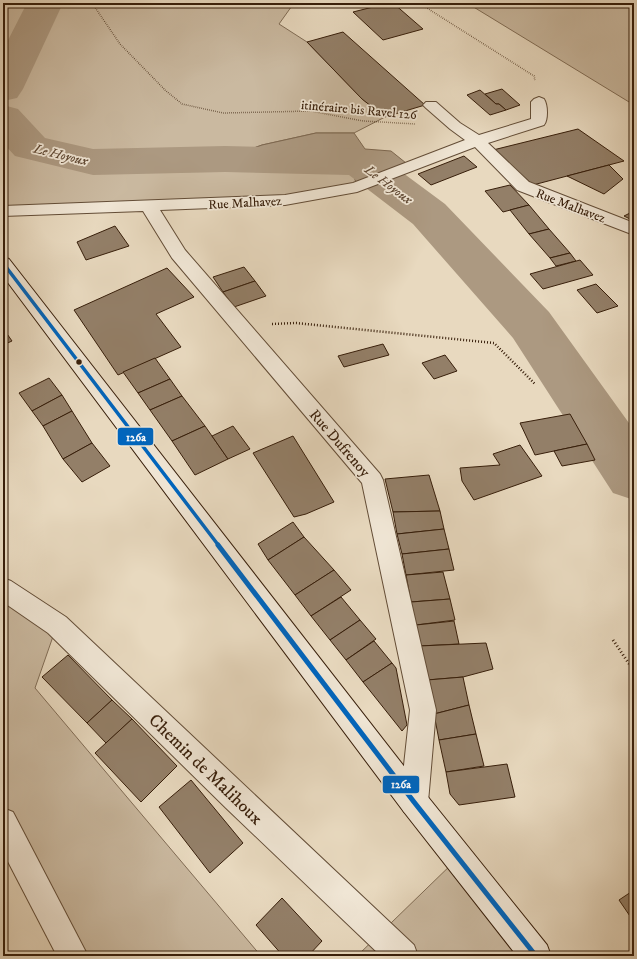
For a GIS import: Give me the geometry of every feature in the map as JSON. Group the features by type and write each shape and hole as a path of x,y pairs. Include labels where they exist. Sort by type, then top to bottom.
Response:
{"street":[{"name":"Rue Malhavez","path":"3,211 285,200 357,187 477,140 539,122 539,102"},
{"name":"Rue Malhavez","path":"431,105 455,126 477,140 523,186 634,229"},
{"name":"Rue Dufrenoy","path":"150,206 178,254 372,480 423,710 414,802"},
{"path":"3,263 414,802 536,956"},
{"name":"Chemin de Malihoux","path":"3,589 57,625 236,798 403,956"},
{"path":"3,822 73,956"}],"path":[{"name":"itinéraire bis Ravel 126","path":"92,3 120,44 165,90 182,104 223,113 311,111 363,120 455,126"},
{"path":"419,3 534,76 539,102"},
{"path":"238,324 296,323 494,343 535,384"},
{"path":"613,640 634,671"}],"shaded area":[{"path":"3,3 294,3 279,24 307,42 362,99 385,117 354,133 316,133 262,145 226,158 258,171 352,167 357,187 285,200 3,211"},
{"path":"467,3 634,3 634,105"},
{"path":"316,133 354,133 365,149 391,151 411,167 357,187 352,167 258,171 225,159 262,145"},
{"path":"3,589 57,625 35,688 261,956 73,956 3,822"},
{"path":"458,858 536,956 357,956"}],"building":[{"path":"393,3 423,29 383,40 353,12"},
{"path":"343,32 425,105 385,117 362,99 307,42"},
{"path":"502,89 520,105 506,110 499,104 496,104 485,94"},
{"path":"480,90 496,104 499,104 506,110 490,115 467,95"},
{"path":"578,129 624,161 533,185 493,150"},
{"path":"464,156 477,167 431,185 418,174"},
{"path":"609,165 623,179 604,194 567,176"},
{"path":"510,185 529,205 503,212 485,191"},
{"path":"529,205 549,229 529,234 510,210"},
{"path":"634,211 634,221 624,216"},
{"path":"115,226 129,246 86,260 77,242"},
{"path":"549,229 570,253 550,258 529,234"},
{"path":"570,253 576,261 556,266 550,258"},
{"path":"580,260 593,275 543,289 530,274"},
{"path":"244,267 255,281 223,292 213,277"},
{"path":"167,268 194,297 156,314 181,347 118,375 74,310"},
{"path":"255,281 266,296 234,307 223,292"},
{"path":"596,284 618,306 597,313 577,290"},
{"path":"3,328 12,341 3,345"},
{"path":"383,344 389,355 344,367 338,356"},
{"path":"445,355 457,371 434,379 422,363"},
{"path":"155,358 170,379 138,393 123,372"},
{"path":"49,378 62,395 32,411 19,393"},
{"path":"170,379 182,396 150,410 138,393"},
{"path":"62,395 72,411 43,426 32,411"},
{"path":"182,396 205,426 172,441 150,410"},
{"path":"72,411 92,443 63,459 43,426"},
{"path":"570,414 587,444 535,455 520,423"},
{"path":"205,426 228,459 195,475 172,441"},
{"path":"233,426 250,449 228,459 212,436"},
{"path":"293,436 334,502 306,514 294,517 253,453"},
{"path":"92,443 110,466 82,482 63,459"},
{"path":"587,444 595,460 562,466 554,451"},
{"path":"520,445 542,476 474,500 462,481 460,468 500,465 493,454"},
{"path":"429,475 440,511 393,512 385,479"},
{"path":"440,511 444,529 397,534 393,512"},
{"path":"293,522 304,537 268,560 258,544"},
{"path":"444,529 449,549 402,554 397,534"},
{"path":"304,537 334,570 295,595 268,560"},
{"path":"449,549 454,570 406,575 402,554"},
{"path":"334,570 351,590 311,616 295,595"},
{"path":"443,572 450,599 411,602 406,575"},
{"path":"341,597 360,620 330,640 311,616"},
{"path":"450,599 455,620 416,625 411,602"},
{"path":"360,620 376,639 346,660 330,640"},
{"path":"454,621 459,644 419,646 416,625"},
{"path":"374,641 392,663 363,682 346,660"},
{"path":"486,643 493,669 463,677 427,680 419,646"},
{"path":"68,655 112,700 87,723 42,677"},
{"path":"392,663 396,668 407,725 402,731 363,682"},
{"path":"463,677 469,705 434,714 427,680"},
{"path":"112,700 132,719 106,743 87,723"},
{"path":"469,705 476,734 439,740 434,714"},
{"path":"132,719 177,766 141,802 95,753"},
{"path":"476,734 484,766 446,772 439,740"},
{"path":"507,764 515,797 459,805 450,794 446,772"},
{"path":"191,780 243,843 210,873 159,807"},
{"path":"634,890 634,922 619,900"},
{"path":"282,898 322,941 308,956 283,956 256,925"}],"waterway":[{"name":"Le Hoyoux","path":"3,89 45,3"},
{"name":"Le Hoyoux","path":"3,118 30,147 93,162 225,159 360,162 429,214 531,325 634,476"}],"transit line":[{"name":"126a","path":"3,263 414,802 536,956"}]}
